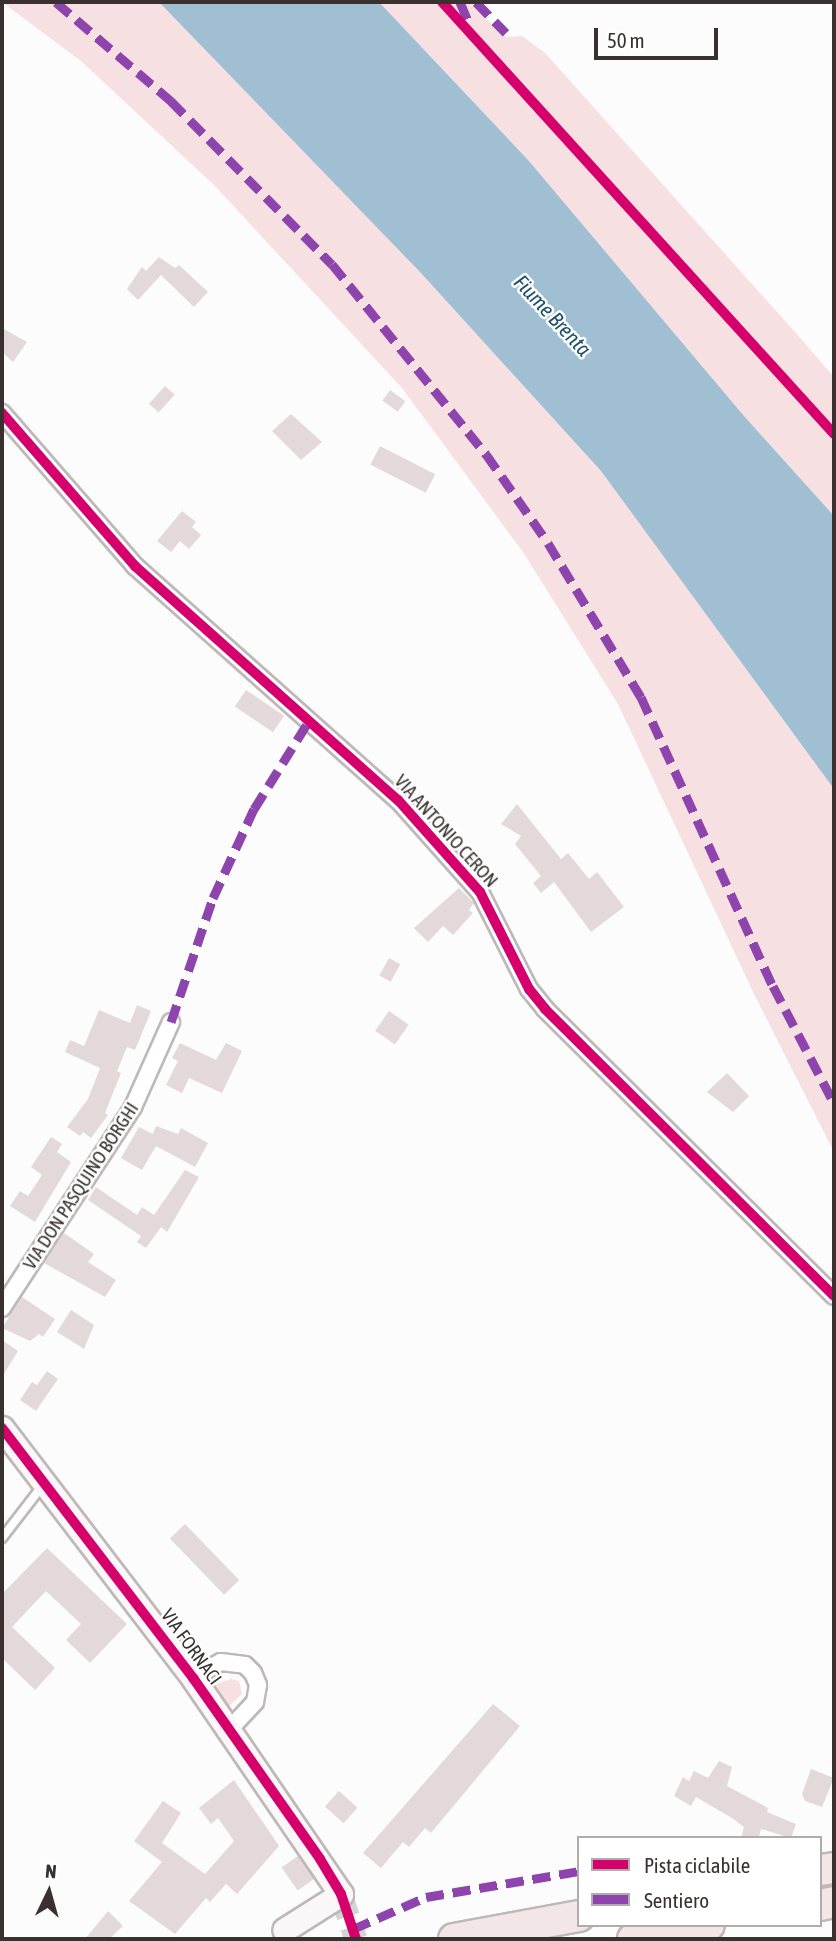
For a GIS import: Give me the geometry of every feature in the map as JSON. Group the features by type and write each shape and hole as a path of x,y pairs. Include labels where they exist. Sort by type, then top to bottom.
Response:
{"highway":[{"path":"454,1939 577,1916"},
{"path":"633,1939 698,1927"}],"street":[{"name":"VIA ANTONIO CERON","path":"2,412 135,566 398,800 486,901 529,989 545,1009 834,1296"},
{"name":"VIA DON PASQUINO BORGHI","path":"2,1308 134,1107 171,1022"},
{"name":"VIA FORNACI","path":"2,1428 193,1678 341,1894 284,1930"},
{"path":"193,1678 221,1662 245,1665 253,1673 258,1685 255,1702 229,1730"}],"lane":[{"path":"2,1538 29,1497 46,1483"}],"shaded area":[{"path":"2,2 159,2 202,42 420,272 601,471 834,789 834,1152 755,996 618,704 523,552 402,388 215,186 81,61"},
{"path":"379,2 468,2 506,37 522,36 545,53 795,332 834,377 834,516 744,416 529,161"},
{"path":"231,1679 239,1681 242,1694 228,1707 215,1684"}],"water":[{"name":"Fiume Brenta","path":"159,2 379,2 529,161 744,416 834,516 834,789 601,471 420,272"}],"building":[{"path":"159,257 175,268 179,265 208,292 194,307 161,275 138,300 127,289 142,267 146,271"},
{"path":"2,328 27,342 13,362 2,352"},
{"path":"165,386 175,395 159,413 149,404"},
{"path":"390,390 405,401 398,412 382,401"},
{"path":"291,414 322,442 301,460 272,431"},
{"path":"380,446 435,474 426,493 370,465"},
{"path":"182,511 196,522 192,527 201,535 189,549 180,541 171,552 157,541"},
{"path":"246,690 284,716 273,732 235,707"},
{"path":"517,804 561,859 568,853 589,879 597,872 624,907 591,932 554,882 541,893 533,883 541,876 515,844 521,836 501,824"},
{"path":"459,888 474,903 469,910 473,913 453,935 443,926 428,942 414,928"},
{"path":"389,958 400,964 391,982 379,975"},
{"path":"137,1005 151,1011 135,1050 127,1047 117,1071 121,1073 105,1113 108,1115 91,1138 83,1132 80,1136 67,1127 88,1099 100,1068 65,1052 70,1040 84,1046 99,1010 130,1023"},
{"path":"389,1011 409,1025 395,1044 375,1031"},
{"path":"180,1043 216,1060 226,1043 242,1051 222,1093 189,1078 182,1093 166,1085 178,1061 172,1058"},
{"path":"727,1073 749,1096 733,1112 707,1092"},
{"path":"156,1126 178,1134 181,1128 208,1143 195,1167 156,1146 142,1170 121,1158 139,1127 153,1134"},
{"path":"51,1137 62,1144 57,1152 71,1162 35,1222 10,1206 20,1191 28,1196 42,1175 31,1167"},
{"path":"185,1170 199,1177 167,1232 161,1227 146,1248 137,1242 141,1236 88,1200 96,1187 137,1215 142,1207 154,1215"},
{"path":"64,1233 94,1254 88,1262 116,1280 105,1297 44,1263"},
{"path":"22,1297 55,1319 43,1337 39,1334 30,1341 2,1328"},
{"path":"71,1310 94,1325 84,1349 57,1332"},
{"path":"2,1340 18,1351 2,1377"},
{"path":"47,1371 58,1379 36,1411 20,1400 32,1382 37,1385"},
{"path":"185,1524 239,1580 224,1595 170,1539"},
{"path":"47,1548 127,1624 90,1663 66,1640 81,1624 46,1591 12,1627 55,1668 35,1690 2,1658 2,1594"},
{"path":"493,1704 520,1726 431,1833 425,1828 409,1847 403,1842 381,1868 363,1853"},
{"path":"719,1761 732,1767 727,1786 768,1808 767,1812 796,1824 792,1836 761,1829 759,1836 742,1836 744,1827 732,1818 696,1797 691,1806 674,1796 683,1777 689,1781 694,1771 708,1778"},
{"path":"811,1769 834,1778 822,1807 805,1801 802,1794"},
{"path":"234,1780 279,1846 237,1894 226,1884 210,1902 206,1898 175,1934 129,1901 162,1862 134,1841 163,1801 181,1813 162,1843 205,1874 234,1841 218,1818 211,1824 199,1808"},
{"path":"339,1791 358,1808 344,1823 325,1807"},
{"path":"298,1856 314,1879 298,1890 282,1867"},
{"path":"108,1911 123,1926 109,1939 85,1939"}],"tunnel":[{"path":"341,1894 356,1939"}],"marked path":[{"path":"56,2 171,101 332,264 486,454 548,543 641,697 773,986 834,1103"},
{"path":"460,2 469,23"},
{"path":"476,2 506,33"},
{"path":"171,1022 213,898 254,809 310,719"},
{"path":"353,1929 426,1897 577,1871"}],"cycle path":[{"path":"442,2 834,434"},
{"path":"2,413 135,566 398,800 480,892 529,989 545,1009 834,1296"},
{"path":"2,1428 193,1678 320,1859 341,1894 356,1939"}]}
